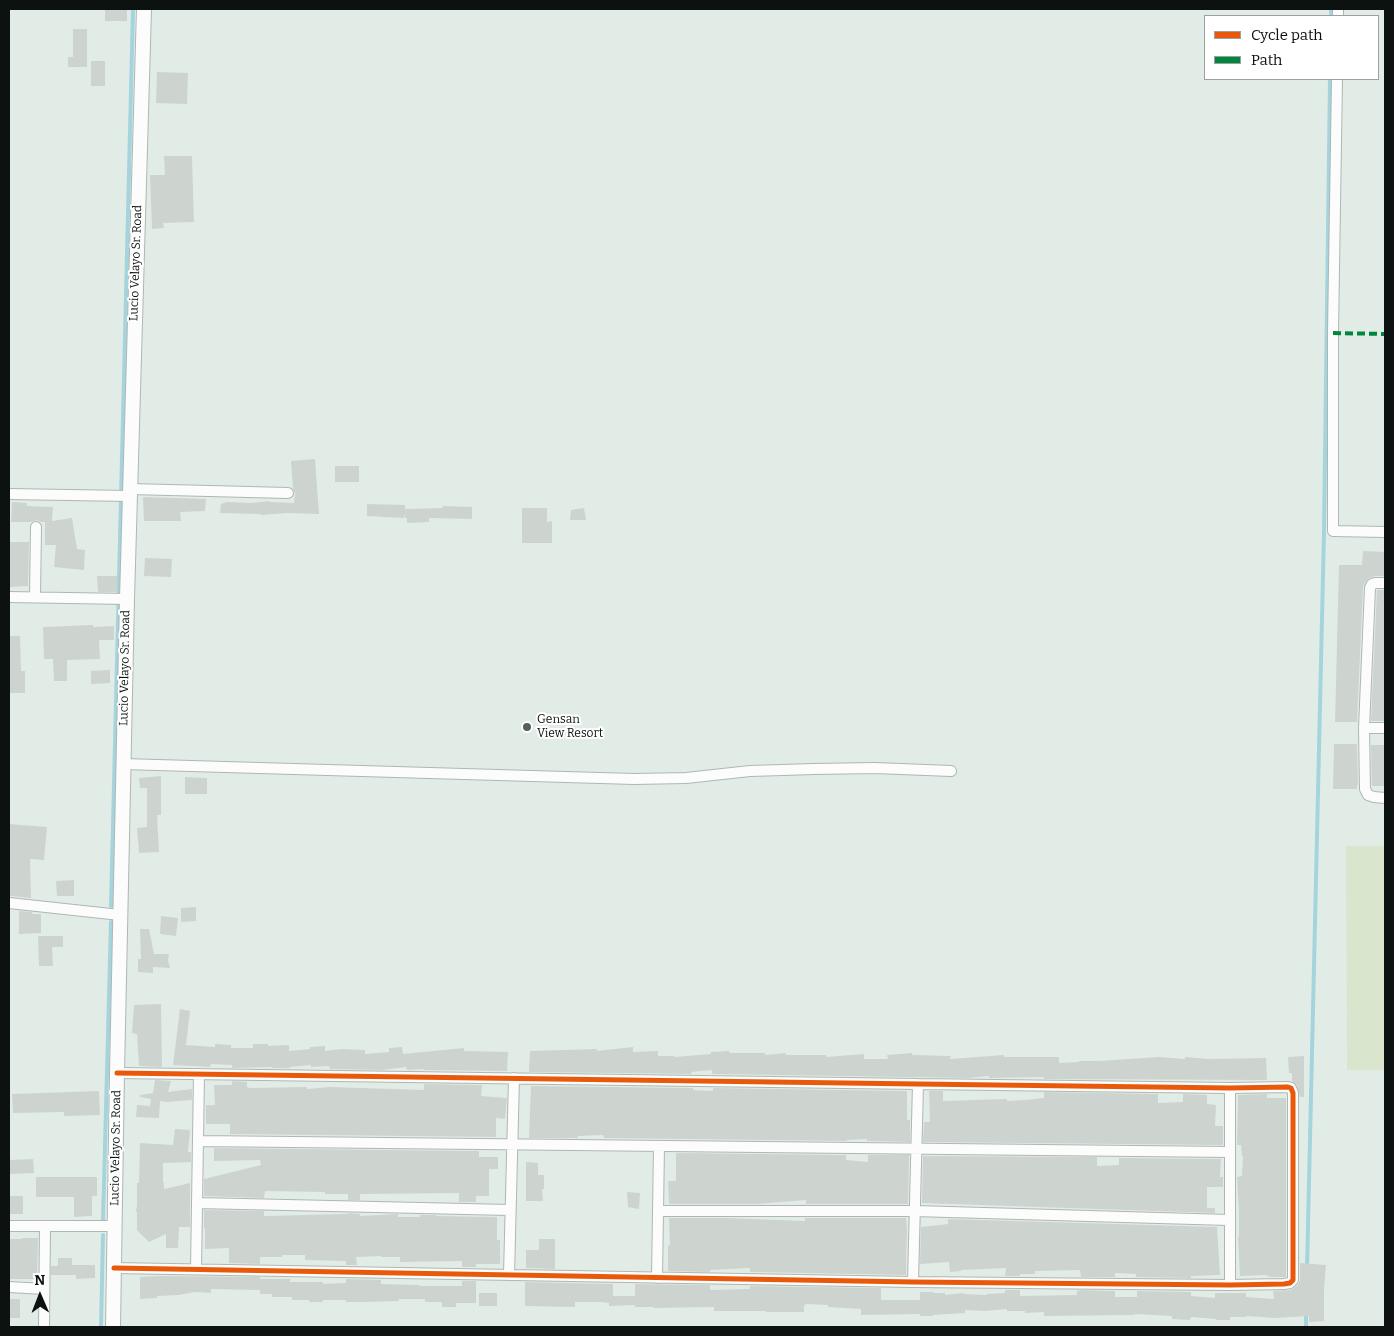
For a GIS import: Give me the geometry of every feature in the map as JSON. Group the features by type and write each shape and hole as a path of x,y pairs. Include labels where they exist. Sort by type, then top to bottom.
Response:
{"main road":[{"name":"Lucio Velayo Sr. Road","path":"113,1327 116,1072 123,764 125,495 144,9"}],"street":[{"path":"1337,80 1333,333 1333,531 1385,532"},
{"path":"9,494 125,495 288,492"},
{"path":"35,597 36,527"},
{"path":"1385,583 1375,582 1370,588 1364,728 1365,789 1368,795 1385,798"},
{"path":"9,596 123,599"},
{"path":"1364,728 1385,728"},
{"path":"123,764 634,779 686,778 750,771 814,769 876,768 951,771"},
{"path":"9,903 120,915"},
{"path":"114,1268 913,1282 1284,1284 1290,1283 1293,1280 1294,1211 1292,1090 1284,1087 918,1084 116,1072"},
{"path":"196,1269 200,1074"},
{"path":"508,1275 514,1078"},
{"path":"913,1282 918,1084"},
{"path":"1230,1088 1230,1285"},
{"path":"198,1141 1229,1152"},
{"path":"657,1278 659,1146"},
{"path":"197,1202 510,1210"},
{"path":"658,1211 914,1211 1229,1220"},
{"path":"9,1226 115,1226"},
{"path":"44,1327 45,1226"},
{"path":"9,1287 44,1289"}],"green space":[{"path":"1346,846 1385,846 1385,1070 1347,1070"}],"building":[{"path":"105,9 127,9 127,21 105,21"},
{"path":"73,29 87,29 87,67 68,67 68,57 73,57"},
{"path":"91,61 105,61 105,86 91,86"},
{"path":"157,72 188,73 187,104 156,103"},
{"path":"164,156 192,156 194,222 163,223 164,228 152,229 150,175 165,175"},
{"path":"315,459 319,514 287,513 261,515 220,513 221,504 227,502 251,503 270,501 294,503 295,493 291,461"},
{"path":"335,466 359,466 359,482 335,482"},
{"path":"143,497 206,499 205,511 180,512 181,521 144,521"},
{"path":"12,502 27,503 27,506 53,507 52,521 72,518 77,549 85,550 84,570 54,567 56,545 45,545 45,522 37,520 31,522 11,522"},
{"path":"367,504 405,505 405,509 442,508 443,506 472,507 472,519 429,518 429,522 407,523 405,513 404,518 367,516"},
{"path":"522,508 547,508 547,522 552,521 552,543 522,543"},
{"path":"584,508 586,520 570,520 571,510"},
{"path":"9,542 29,542 28,586 9,587"},
{"path":"1363,551 1385,552 1385,576 1369,578 1363,587 1357,722 1335,722 1339,565 1362,565"},
{"path":"145,558 172,559 171,577 144,576"},
{"path":"97,576 117,576 117,592 98,592"},
{"path":"1377,590 1385,590 1385,721 1371,721"},
{"path":"93,625 93,627 114,626 114,640 99,640 100,659 67,660 67,681 54,681 53,659 44,659 43,627"},
{"path":"9,636 20,636 21,671 25,671 25,693 9,693"},
{"path":"110,670 110,683 91,684 91,671"},
{"path":"1334,744 1357,744 1357,789 1333,789"},
{"path":"1371,745 1385,745 1385,786 1372,786"},
{"path":"161,776 161,815 157,815 159,852 139,853 137,828 147,827 147,788 140,788 139,778"},
{"path":"185,777 207,778 207,794 185,794"},
{"path":"9,824 47,827 44,860 30,859 31,898 10,896"},
{"path":"74,880 74,896 57,896 56,881"},
{"path":"196,907 196,921 181,922 181,908"},
{"path":"19,911 41,914 41,933 19,934"},
{"path":"161,916 178,918 176,936 160,934"},
{"path":"140,929 149,929 154,954 169,954 170,968 153,967 153,973 138,972 138,959 141,959"},
{"path":"38,936 63,936 63,947 52,947 53,966 39,966"},
{"path":"161,1004 162,1067 139,1066 137,1034 132,1033 134,1005"},
{"path":"180,1009 190,1011 186,1045 215,1047 215,1044 231,1045 231,1048 253,1048 253,1044 268,1044 268,1046 289,1045 289,1051 325,1046 325,1051 342,1049 365,1050 365,1054 389,1052 389,1048 402,1047 403,1054 464,1048 464,1051 508,1052 507,1071 407,1070 406,1067 382,1070 330,1069 329,1066 311,1067 311,1065 290,1068 232,1068 232,1065 211,1064 210,1067 173,1065"},
{"path":"633,1047 633,1052 658,1051 658,1056 674,1057 729,1051 730,1053 765,1053 765,1055 786,1053 786,1055 826,1055 826,1057 864,1054 864,1059 888,1059 887,1055 912,1053 912,1055 951,1056 950,1059 1004,1055 1004,1057 1059,1057 1059,1063 1159,1057 1185,1059 1185,1057 1209,1059 1266,1058 1267,1080 712,1074 712,1070 691,1072 692,1074 529,1072 530,1051 597,1049 597,1051"},
{"path":"1304,1056 1304,1097 1300,1097 1297,1085 1292,1081 1292,1073 1289,1073 1288,1057"},
{"path":"155,1080 171,1081 168,1092 192,1089 192,1100 160,1101 159,1118 136,1117 137,1105 150,1106 151,1099 140,1097 140,1095 153,1093"},
{"path":"232,1081 247,1082 247,1087 250,1088 307,1087 307,1089 330,1087 424,1090 424,1084 482,1085 481,1096 507,1098 505,1119 496,1118 496,1137 230,1134 230,1124 206,1124 206,1105 215,1105 214,1085 232,1085"},
{"path":"531,1086 693,1088 693,1090 713,1091 713,1088 907,1091 907,1120 910,1120 910,1142 867,1141 867,1139 847,1141 604,1138 603,1135 578,1136 578,1138 529,1138"},
{"path":"99,1091 100,1115 64,1116 64,1112 13,1113 12,1094"},
{"path":"929,1091 943,1091 943,1101 1025,1100 1044,1098 1044,1092 1158,1094 1158,1103 1183,1102 1183,1094 1207,1095 1207,1104 1216,1105 1215,1126 1223,1126 1223,1145 923,1142 924,1122 930,1122"},
{"path":"1267,1094 1267,1098 1286,1098 1286,1277 1267,1275 1240,1276 1237,1177 1242,1176 1243,1156 1241,1145 1237,1145 1238,1095"},
{"path":"175,1129 190,1130 188,1152 191,1152 191,1162 163,1163 163,1183 164,1189 190,1183 190,1227 179,1227 178,1248 166,1248 166,1234 149,1242 137,1230 137,1183 139,1183 140,1143 173,1145"},
{"path":"214,1148 479,1151 479,1157 498,1157 498,1169 489,1169 489,1196 476,1196 476,1202 459,1202 459,1193 360,1194 360,1200 348,1200 348,1194 325,1194 325,1192 265,1191 264,1198 204,1196 204,1179 261,1165 260,1160 214,1161"},
{"path":"676,1153 846,1155 846,1160 868,1162 868,1155 909,1155 908,1204 806,1204 806,1200 756,1204 669,1204 668,1181 676,1181"},
{"path":"923,1156 1097,1157 1097,1166 1119,1165 1119,1158 1221,1159 1220,1177 1223,1177 1223,1187 1207,1187 1207,1208 1215,1208 1215,1213 922,1203"},
{"path":"33,1159 34,1173 9,1174 9,1160"},
{"path":"526,1162 538,1163 538,1175 544,1175 543,1201 526,1201"},
{"path":"36,1177 97,1177 97,1196 92,1196 92,1216 74,1217 74,1197 36,1197"},
{"path":"627,1192 640,1193 639,1209 628,1207"},
{"path":"9,1196 23,1196 23,1214 9,1214"},
{"path":"204,1210 264,1211 264,1216 348,1213 360,1214 360,1216 398,1214 398,1217 436,1215 497,1217 497,1240 500,1240 500,1264 476,1264 476,1267 462,1267 462,1261 400,1262 400,1257 381,1256 356,1257 357,1265 346,1265 346,1261 305,1260 305,1255 260,1257 260,1264 229,1263 229,1248 205,1249"},
{"path":"669,1218 805,1221 805,1218 906,1218 906,1275 750,1272 750,1268 710,1270 710,1272 668,1271 668,1246 670,1245"},
{"path":"948,1219 1217,1227 1220,1275 1191,1276 1191,1278 1136,1277 1136,1274 1115,1273 1115,1277 1081,1277 1080,1270 1035,1271 1035,1274 1005,1276 1006,1268 950,1272 949,1262 920,1264 921,1227 948,1224"},
{"path":"38,1238 37,1279 9,1279 9,1239"},
{"path":"539,1239 555,1239 555,1269 526,1268 526,1250 539,1250"},
{"path":"58,1258 72,1258 72,1265 95,1265 95,1278 76,1279 76,1275 51,1275 51,1266 58,1266"},
{"path":"1300,1263 1326,1265 1324,1321 1309,1322 1309,1316 1275,1318 1246,1316 1230,1317 1230,1320 1191,1317 1190,1320 1172,1319 1172,1316 1135,1314 1044,1316 1044,1312 1025,1313 1025,1311 1007,1311 1007,1309 965,1310 965,1313 933,1316 920,1316 920,1314 861,1315 861,1309 806,1304 804,1312 714,1311 714,1307 653,1308 635,1307 635,1305 609,1306 609,1303 602,1302 575,1302 575,1307 525,1306 525,1282 613,1284 613,1296 635,1296 635,1284 710,1285 710,1290 750,1289 750,1286 881,1288 881,1300 920,1300 920,1292 945,1293 945,1295 963,1293 987,1295 1005,1293 1005,1290 1020,1290 1020,1296 1077,1295 1077,1291 1081,1290 1115,1291 1115,1297 1137,1297 1137,1291 1191,1292 1191,1296 1215,1298 1215,1293 1246,1293 1246,1297 1274,1299 1273,1291 1291,1290 1298,1285 1300,1280"},
{"path":"140,1277 260,1277 260,1279 290,1279 290,1282 323,1282 323,1284 346,1283 346,1279 381,1280 381,1284 419,1286 462,1286 462,1281 476,1281 476,1303 456,1303 456,1307 442,1307 442,1302 425,1302 425,1299 363,1302 323,1300 323,1302 309,1302 309,1300 292,1300 292,1297 272,1297 272,1294 260,1294 260,1290 211,1289 211,1293 194,1292 140,1299"},
{"path":"479,1293 497,1293 497,1306 479,1306"},
{"path":"9,1299 20,1299 20,1318 9,1318"}],"waterway":[{"path":"111,906 133,9"},
{"path":"1331,9 1331,15"},
{"path":"1307,1269 1324,532 1330,80"},
{"path":"103,1220 111,922"},
{"path":"101,1327 103,1235"},
{"path":"1306,1313 1306,1327"}],"marked path":[{"path":"1333,333 1385,334"}],"cycle path":[{"path":"114,1268 913,1282 1230,1285 1284,1284 1290,1283 1293,1280 1293,1093 1291,1088 1288,1087 1230,1088 117,1073"}],"place":[{"name":"Gensan View Resort","path":"527,727"}]}
